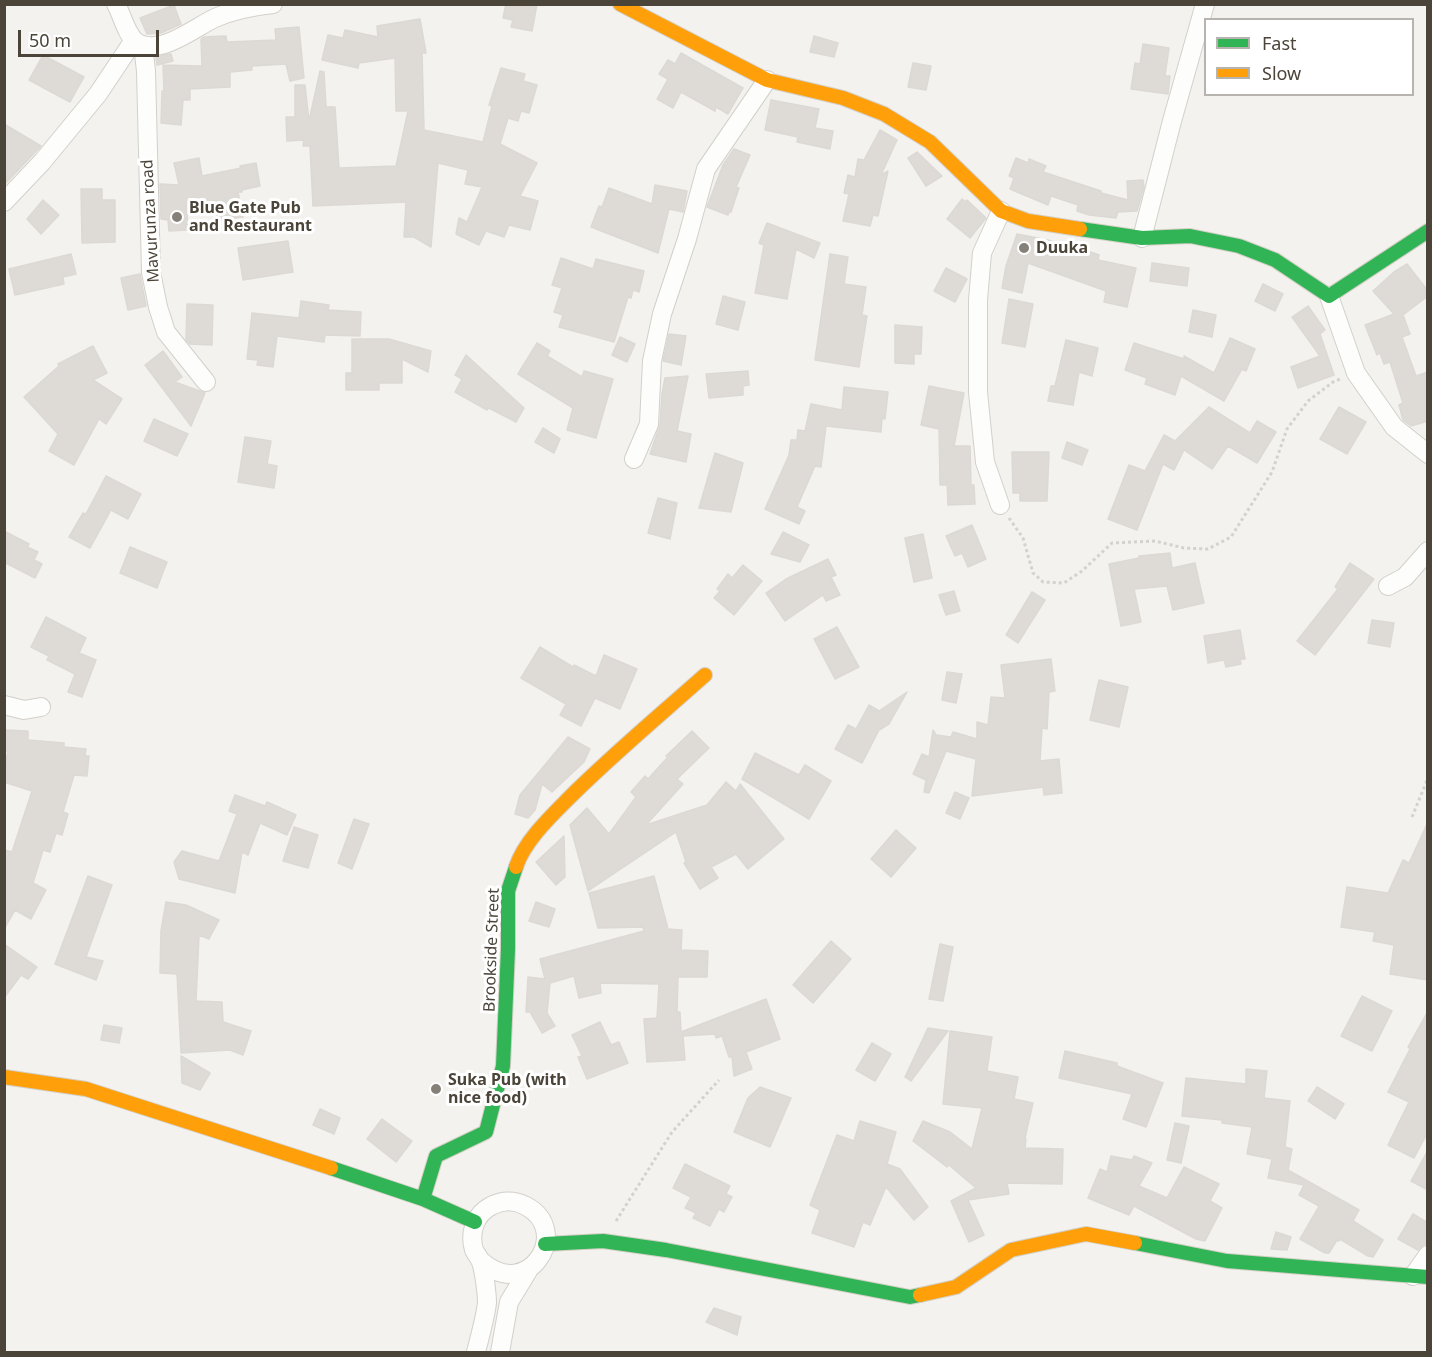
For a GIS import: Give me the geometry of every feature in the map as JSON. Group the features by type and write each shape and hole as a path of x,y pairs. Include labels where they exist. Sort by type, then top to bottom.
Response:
{"street":[{"path":"116,4 138,43 155,47 172,42 216,18 255,6 273,4"},
{"path":"620,4 767,80 843,98 891,118 930,142 1001,211 1028,221 1142,238 1190,236 1239,246 1275,260 1329,296 1356,373 1394,427 1428,454"},
{"path":"1142,238 1204,4"},
{"path":"4,202 42,162 138,43"},
{"name":"Mavurunza road","path":"138,43 146,71 151,272 158,307 166,332 206,382"},
{"path":"634,459 649,424 652,361 662,315 687,239 706,169 767,80"},
{"path":"1000,505 985,462 978,392 978,300 982,253 1001,211"},
{"path":"1329,296 1428,231"},
{"path":"1388,586 1405,577 1428,551"},
{"name":"Brookside Street","path":"423,1199 436,1156 486,1132 503,1066 508,891 518,860 544,823 589,778 705,675"},
{"path":"4,705 24,710 41,707"},
{"path":"4,1077 86,1089 423,1199 475,1222"},
{"path":"500,1353 509,1302 529,1269 537,1262 545,1244 543,1223 529,1207 520,1203 499,1202 481,1213 475,1222 472,1242 475,1253 481,1261 498,1273 508,1275 529,1269"},
{"path":"545,1244 603,1241 666,1250 910,1296 956,1287 1011,1250 1086,1234 1227,1261 1420,1276 1428,1254"},
{"path":"476,1353 487,1301 481,1261"}],"path":[{"path":"1000,505 1023,538 1033,573 1043,582 1064,583 1082,571 1112,543 1155,541 1184,548 1208,549 1231,537 1272,472 1287,429 1308,401 1333,382 1356,373"},
{"path":"1412,817 1428,778"},
{"path":"603,1241 672,1132 719,1080"}],"building":[{"path":"506,4 537,4 532,31 511,27 513,20 503,18"},
{"path":"174,5 181,24 161,33 147,34 140,18"},
{"path":"420,19 426,53 422,53 424,130 483,142 492,106 489,105 501,68 525,74 523,81 537,85 529,113 521,111 518,121 508,118 500,144 537,163 520,196 538,201 530,230 509,225 504,237 486,231 479,245 456,234 459,218 467,222 482,187 465,184 468,170 438,163 431,247 414,237 404,237 406,202 313,206 310,146 303,146 304,140 287,141 286,117 295,117 295,85 305,85 309,121 320,71 324,72 326,107 335,107 339,168 396,166 408,111 396,111 395,58 359,63 358,68 322,60 328,35 343,38 345,30 378,37 377,26"},
{"path":"299,27 304,78 290,81 286,64 252,66 252,70 230,72 230,87 190,89 190,100 183,100 181,125 161,123 162,91 164,91 163,65 202,66 201,39 204,37 226,36 227,42 276,40 275,29"},
{"path":"814,36 838,43 834,57 810,52"},
{"path":"1143,44 1169,48 1165,76 1170,76 1168,94 1131,89 1135,63 1140,64"},
{"path":"681,53 743,88 728,114 716,107 715,111 681,92 673,108 657,99 668,79 659,74 668,60 675,64"},
{"path":"171,54 173,61 157,65 156,57"},
{"path":"43,55 84,77 70,102 29,80"},
{"path":"913,63 931,66 926,90 908,87"},
{"path":"771,100 819,109 815,128 833,131 830,149 797,142 798,137 765,130"},
{"path":"4,124 41,146 4,185"},
{"path":"880,130 897,140 881,175 888,171 878,216 873,215 870,226 843,221 849,194 844,193 848,175 855,177 858,159 864,160"},
{"path":"734,149 750,155 736,187 739,188 728,215 707,207 723,165"},
{"path":"917,152 942,176 926,186 908,158"},
{"path":"199,158 202,176 256,163 260,186 238,192 243,217 218,221 215,210 187,215 188,230 169,231 168,220 161,219 160,184 179,185 174,163"},
{"path":"1016,158 1028,163 1029,159 1046,166 1043,172 1128,200 1127,181 1143,180 1144,187 1137,211 1118,212 1116,218 1089,215 1077,211 1078,205 1051,196 1048,205 1010,189 1014,178 1009,176"},
{"path":"655,185 687,191 683,212 669,209 658,253 591,227 609,188 652,204"},
{"path":"81,189 102,189 102,200 115,200 115,242 82,243"},
{"path":"962,199 966,202 967,200 986,218 970,238 947,219"},
{"path":"43,200 59,215 41,234 27,219"},
{"path":"767,223 820,243 814,258 796,249 787,299 755,293 764,245 759,243"},
{"path":"1017,234 1048,240 1070,248 1071,245 1099,255 1098,260 1136,268 1127,307 1104,302 1106,291 1028,263 1022,293 1002,288 1006,266"},
{"path":"288,241 293,272 243,280 238,248"},
{"path":"71,254 76,274 63,277 64,284 15,295 9,269"},
{"path":"830,254 848,257 844,284 866,287 862,315 867,316 859,367 815,360"},
{"path":"561,258 593,269 596,259 644,271 639,292 633,290 631,298 628,297 614,342 559,327 563,315 554,312 562,288 552,285"},
{"path":"1152,263 1189,268 1187,286 1150,281"},
{"path":"1407,264 1428,291 1428,296 1403,315 1410,334 1402,337 1416,376 1428,372 1428,421 1411,426 1403,420 1399,405 1403,403 1390,362 1384,364 1380,353 1377,355 1365,325 1394,314 1373,291 1394,272"},
{"path":"946,268 967,279 955,302 934,291"},
{"path":"140,274 146,306 128,310 121,278"},
{"path":"1263,284 1283,294 1275,311 1255,301"},
{"path":"723,296 745,302 738,330 716,324"},
{"path":"1009,299 1033,304 1025,347 1002,343"},
{"path":"301,301 329,305 328,310 361,312 360,336 325,335 324,342 277,336 273,367 257,365 258,360 247,359 252,313 299,318"},
{"path":"187,304 213,305 212,345 190,344 186,340"},
{"path":"1308,306 1325,330 1320,334 1334,375 1298,388 1291,367 1320,356 1292,317"},
{"path":"1193,310 1216,315 1212,337 1189,332"},
{"path":"895,325 922,327 921,354 914,354 914,364 895,363"},
{"path":"669,334 686,336 681,365 663,361"},
{"path":"620,337 635,344 627,362 612,355"},
{"path":"1230,338 1255,349 1246,371 1242,369 1224,401 1181,376 1175,395 1145,384 1147,378 1125,370 1134,343 1184,359 1184,356 1214,373"},
{"path":"352,339 389,339 431,351 428,372 402,359 402,383 379,383 379,390 346,390 346,373 352,373"},
{"path":"1066,340 1098,348 1092,376 1079,372 1073,405 1048,401 1051,386 1055,386"},
{"path":"537,343 550,351 547,356 582,377 584,371 613,379 596,438 567,430 573,408 518,374"},
{"path":"93,346 107,373 93,380 122,399 106,424 99,419 74,465 49,451 58,434 24,397 59,366 58,364"},
{"path":"163,351 182,377 175,382 205,393 191,426 145,365"},
{"path":"466,355 524,408 516,422 489,408 487,410 455,392 462,379 455,375"},
{"path":"748,371 749,385 743,386 743,395 709,398 706,374"},
{"path":"688,376 677,431 691,434 686,462 650,454 660,425 665,378"},
{"path":"929,386 964,393 954,446 970,446 971,485 974,485 975,504 948,505 947,482 947,485 940,485 939,429 921,425"},
{"path":"844,387 888,392 881,432 826,426 821,467 815,466 797,507 805,511 799,524 765,509 789,455 791,440 797,440 798,430 805,431 811,404 842,410"},
{"path":"1209,407 1250,433 1257,421 1276,432 1257,463 1228,446 1212,469 1184,450 1174,470 1163,464 1137,530 1108,519 1129,465 1145,471 1164,435 1175,441"},
{"path":"1339,407 1366,422 1347,454 1320,439"},
{"path":"154,419 188,434 177,456 144,441"},
{"path":"543,428 560,439 554,453 535,442"},
{"path":"245,437 271,441 267,464 277,466 274,488 238,482"},
{"path":"1067,442 1088,450 1082,465 1062,458"},
{"path":"1012,452 1049,452 1047,501 1020,501 1020,493 1013,493"},
{"path":"715,453 743,463 731,512 699,508"},
{"path":"106,476 141,494 128,519 111,510 90,548 69,537 83,513 86,514"},
{"path":"658,498 677,503 670,539 648,533"},
{"path":"972,525 986,559 968,567 962,553 955,556 946,536"},
{"path":"4,531 29,544 27,547 38,552 34,560 42,564 35,578 4,562"},
{"path":"783,532 809,545 800,562 771,554"},
{"path":"923,534 932,578 914,582 905,538"},
{"path":"130,547 167,562 157,588 120,573"},
{"path":"1170,553 1172,568 1195,563 1204,603 1173,610 1167,586 1134,589 1141,622 1121,626 1109,564 1139,558 1139,556"},
{"path":"828,559 836,575 831,577 840,595 826,601 823,595 785,621 766,593 786,579"},
{"path":"1350,563 1374,579 1315,655 1297,641 1338,589 1335,587"},
{"path":"743,565 762,581 734,615 714,598 720,591 717,589 728,574 732,578"},
{"path":"954,591 960,611 946,615 939,595"},
{"path":"1032,592 1045,600 1018,643 1006,635"},
{"path":"46,617 86,638 79,653 96,660 82,697 68,692 75,674 47,660 49,656 31,647"},
{"path":"1372,620 1394,623 1390,647 1368,643"},
{"path":"837,627 859,667 835,679 814,639"},
{"path":"1240,630 1245,659 1240,659 1241,664 1226,667 1224,660 1208,663 1204,636"},
{"path":"540,647 573,667 574,665 596,676 604,655 637,669 620,709 595,698 581,726 560,715 566,704 521,678"},
{"path":"1051,659 1055,691 1049,692 1047,729 1042,728 1040,761 1059,759 1062,793 1044,795 1043,787 972,796 976,759 946,751 929,793 924,792 926,780 913,774 922,754 929,757 933,730 936,735 951,737 953,732 977,739 977,722 988,725 991,697 1005,698 1001,665"},
{"path":"947,672 962,674 956,703 942,700"},
{"path":"1099,680 1128,687 1119,727 1090,720"},
{"path":"907,692 889,724 879,730 862,763 835,749 848,725 856,729 869,705 879,711"},
{"path":"4,730 28,731 28,740 64,743 64,747 86,749 85,756 89,756 87,776 74,775 63,812 68,814 62,835 56,833 50,852 43,850 33,883 46,890 31,919 15,910 4,929 4,850 12,852 32,791 4,782 8,751 4,751"},
{"path":"692,731 709,748 677,779 683,784 646,825 707,805 726,782 736,791 740,784 784,839 748,869 736,854 711,867 718,878 700,889 684,863 686,862 676,832 588,891 570,825 587,808 609,834 636,797 631,792 645,776 648,779 668,757 666,756"},
{"path":"568,737 590,749 584,762 552,792 542,784 535,810 528,818 515,814 520,795"},
{"path":"755,753 799,775 805,765 831,781 809,819 742,779"},
{"path":"955,792 969,798 960,819 946,813"},
{"path":"235,795 265,806 267,802 296,815 287,835 260,823 248,855 242,852 235,893 179,879 174,862 182,851 219,861 237,814 229,811"},
{"path":"354,819 369,824 352,869 338,863"},
{"path":"1428,822 1428,980 1390,974 1394,945 1373,941 1375,932 1341,927 1347,887 1388,893 1403,860 1409,863"},
{"path":"294,827 318,835 308,868 283,861"},
{"path":"896,830 916,848 891,877 871,859"},
{"path":"564,836 565,877 556,885 536,862"},
{"path":"88,876 112,885 86,957 103,961 96,980 55,964"},
{"path":"654,876 668,929 682,930 681,950 708,951 707,977 678,977 677,1012 680,1012 681,1032 766,999 780,1039 746,1052 752,1069 734,1076 732,1057 729,1057 722,1036 716,1038 715,1034 683,1036 685,1060 647,1062 644,1019 657,1018 659,984 600,983 601,993 579,998 574,976 550,983 547,1013 555,1026 542,1033 530,1012 526,1012 528,977 545,979 540,959 644,931 643,927 598,928 589,893"},
{"path":"166,902 186,905 219,920 209,939 199,935 196,1001 222,1002 223,1022 251,1031 243,1055 230,1050 181,1053 177,974 160,973 161,931"},
{"path":"536,902 555,909 549,927 529,921"},
{"path":"831,941 851,959 813,1003 793,985"},
{"path":"4,944 37,967 28,979 21,975 4,998"},
{"path":"940,944 953,947 943,1001 929,999"},
{"path":"1362,996 1392,1011 1372,1051 1341,1036"},
{"path":"1428,1011 1428,1132 1414,1158 1388,1145 1409,1102 1388,1092 1410,1049 1408,1047"},
{"path":"600,1022 611,1045 619,1042 628,1063 587,1079 578,1057 582,1056 572,1035"},
{"path":"104,1025 122,1028 119,1043 101,1040"},
{"path":"928,1028 948,1031 911,1081 905,1077"},
{"path":"950,1031 992,1037 987,1071 1018,1077 1014,1099 1033,1103 1025,1148 1063,1149 1062,1184 1007,1183 1009,1194 968,1200 984,1235 969,1242 951,1201 976,1188 949,1165 947,1167 913,1141 923,1121 950,1132 972,1149 982,1108 943,1104"},
{"path":"872,1043 891,1054 875,1081 856,1070"},
{"path":"1065,1051 1117,1063 1117,1066 1163,1083 1146,1127 1123,1119 1132,1094 1059,1078"},
{"path":"181,1056 210,1073 200,1090 182,1083"},
{"path":"1246,1069 1267,1071 1264,1098 1290,1101 1285,1147 1292,1149 1288,1170 1359,1210 1353,1221 1383,1240 1373,1257 1340,1239 1329,1253 1325,1253 1300,1239 1319,1206 1299,1195 1304,1185 1268,1178 1272,1159 1247,1154 1252,1127 1222,1123 1222,1120 1182,1116 1186,1078 1246,1084"},
{"path":"760,1087 791,1098 770,1147 734,1132 748,1098"},
{"path":"1317,1087 1344,1104 1335,1119 1308,1101"},
{"path":"320,1109 340,1118 334,1134 313,1125"},
{"path":"382,1119 412,1141 396,1162 367,1139"},
{"path":"860,1121 896,1132 887,1164 900,1169 928,1207 914,1220 886,1187 870,1225 863,1222 854,1247 812,1233 820,1210 810,1205 837,1135 854,1141"},
{"path":"1175,1123 1189,1126 1181,1163 1167,1160"},
{"path":"1428,1150 1428,1190 1411,1181"},
{"path":"1111,1156 1132,1160 1134,1156 1152,1163 1139,1186 1167,1198 1184,1167 1219,1184 1210,1201 1222,1208 1205,1241 1196,1239 1134,1206 1129,1215 1088,1198 1100,1169 1107,1172"},
{"path":"685,1164 730,1186 726,1194 732,1197 724,1212 719,1209 710,1226 693,1218 696,1213 685,1208 691,1197 673,1188"},
{"path":"1413,1214 1428,1223 1428,1244 1418,1250 1398,1239"},
{"path":"1276,1232 1291,1237 1287,1250 1271,1249"},
{"path":"714,1308 741,1317 737,1335 706,1322"}],"traffic: fast":[{"path":"1080,229 1142,238 1190,236 1239,246 1275,260 1329,296 1428,231"},
{"path":"423,1199 436,1156 486,1132 503,1066 508,891 516,867"},
{"path":"331,1168 423,1199 475,1222"},
{"path":"545,1244 603,1241 666,1250 910,1297 920,1295"},
{"path":"1135,1243 1227,1261 1428,1277"}],"traffic: slow":[{"path":"620,4 767,80 843,98 884,114 930,142 1001,211 1028,221 1080,229"},
{"path":"516,867 531,839 553,814 705,675"},
{"path":"4,1077 86,1089 331,1168"},
{"path":"920,1295 956,1287 1011,1250 1086,1234 1135,1243"}],"place":[{"name":"Blue Gate Pub and Restaurant","path":"177,217"},
{"name":"Duuka","path":"1024,248"},
{"name":"Suka Pub (with nice food)","path":"436,1089"}]}
